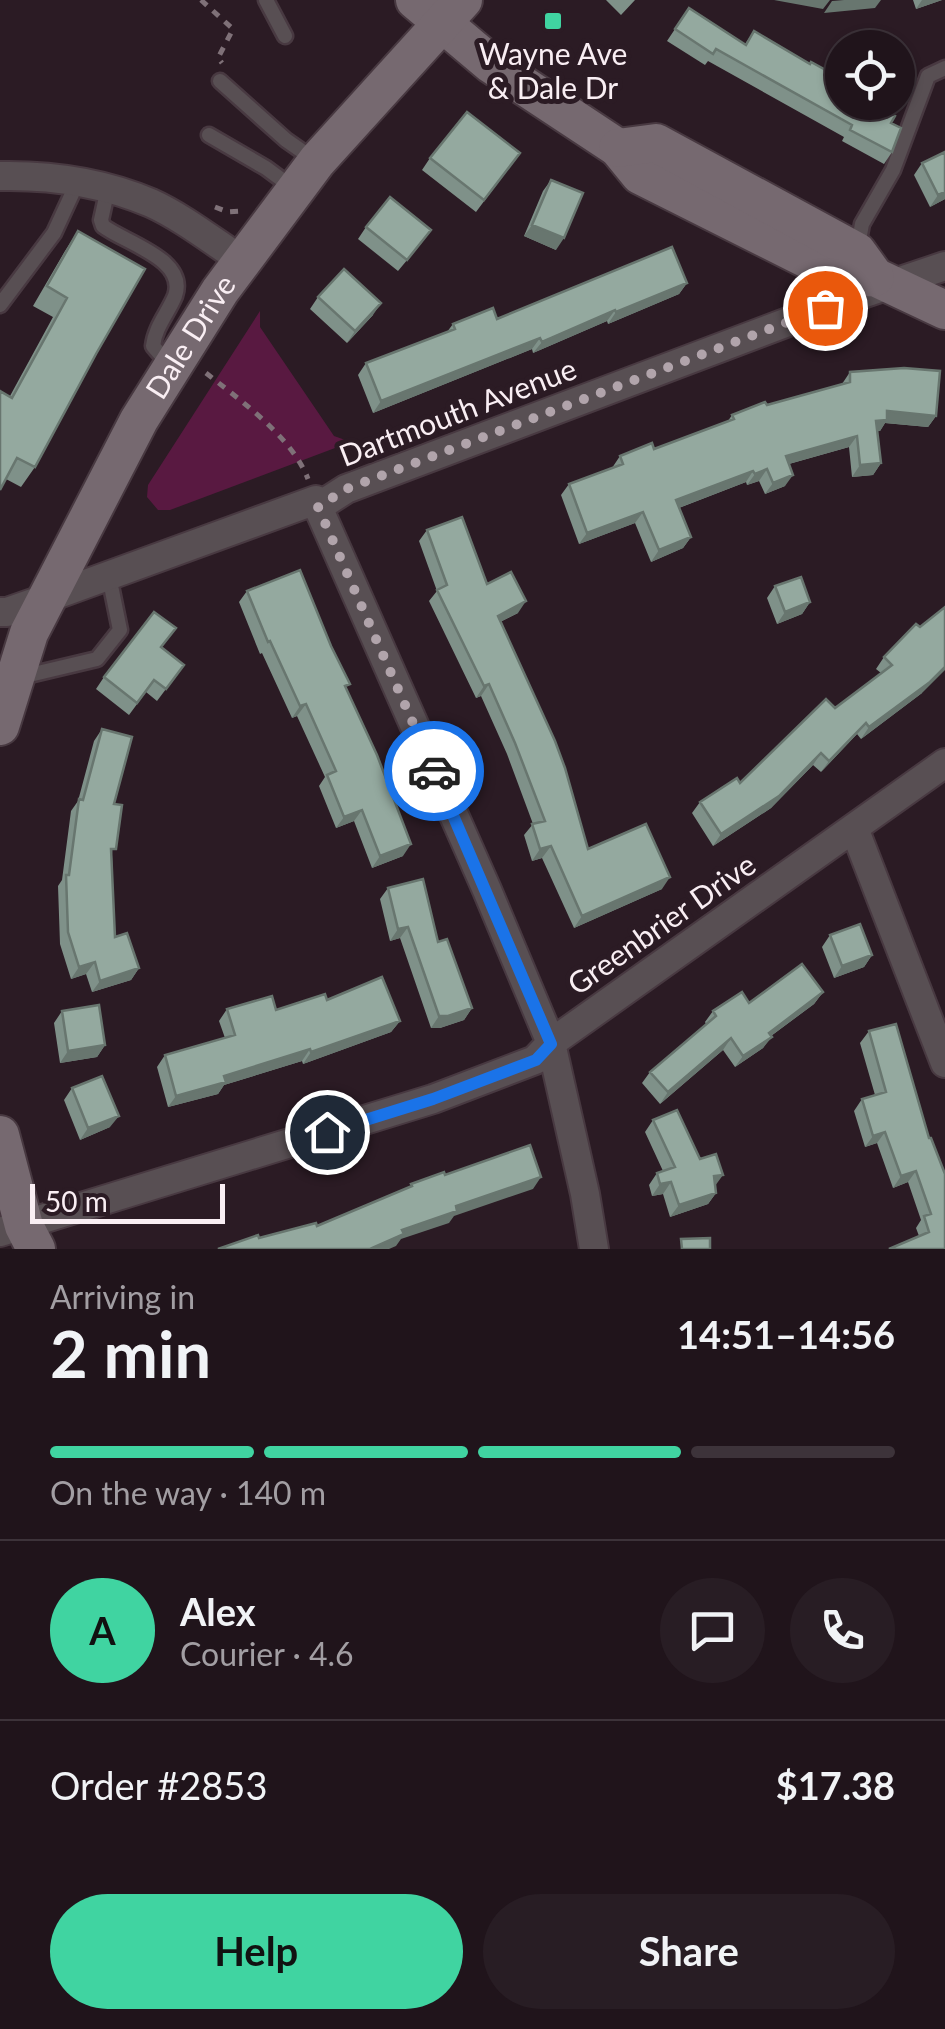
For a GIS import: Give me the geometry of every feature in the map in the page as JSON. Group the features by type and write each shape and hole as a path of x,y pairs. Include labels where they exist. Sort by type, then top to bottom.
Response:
{"street":[{"path":"440,8 517,82 618,148 640,175 845,278 875,271 945,310"},
{"name":"Dale Drive","path":"0,726 30,634 139,420 220,291 440,8"},
{"path":"0,176 42,175 108,188 153,204 243,261"},
{"name":"Dartmouth Avenue","path":"0,612 50,598 317,503 844,301 875,271 945,266"},
{"path":"317,503 551,1044 594,1249"},
{"name":"Greenbrier Drive","path":"20,1239 433,1099 536,1060 551,1044 945,763"},
{"path":"854,828 945,1060"},
{"path":"0,1135 20,1239"}],"lane":[{"path":"266,0 285,36"},
{"path":"875,271 862,224 893,170 928,76 945,68"},
{"path":"224,75 286,140 306,176"},
{"path":"209,135 266,168 306,176"},
{"path":"0,305 54,233 78,181"},
{"path":"108,188 102,226 168,265 176,278 176,292 153,346 175,362"},
{"path":"15,678 97,659 120,630 109,576"}],"path":[{"path":"201,0 233,29 218,58 224,75"},
{"path":"218,384 266,423 302,464 317,503"}],"shaded area":[{"path":"260,311 260,327 334,436 351,442 170,510 158,510 147,497 148,485"}],"building":[{"path":"689,8 746,45 754,31 825,70 825,110 716,49 713,54 675,29"},
{"path":"467,112 520,153 484,200 430,158"},
{"path":"843,120 893,120 891,123 901,128 892,152 850,130 852,125"},
{"path":"945,152 945,192 938,195 922,163"},
{"path":"551,180 583,193 564,238 532,225"},
{"path":"390,197 431,230 407,260 366,227"},
{"path":"78,231 145,269 35,467 17,458 0,490 0,391 12,398 67,298 47,286"},
{"path":"672,247 687,283 381,401 366,363 455,329 453,324 493,308 497,319"},
{"path":"344,269 381,303 355,331 318,297"},
{"path":"904,368 940,371 936,416 887,411 887,420 876,421 881,463 860,465 857,436 786,456 793,475 773,483 767,469 755,474 753,471 676,500 691,537 659,550 643,512 587,533 569,484 623,464 620,456 652,443 654,449 734,419 732,415 765,402 767,405 850,382 850,372"},
{"path":"462,517 487,584 511,572 526,601 498,616 555,741 588,849 646,824 670,877 582,916 551,846 540,849 532,824 545,821 515,743 489,684 484,686 437,590 447,585 427,530"},
{"path":"300,570 350,684 345,686 411,844 380,856 362,810 344,817 327,775 336,771 306,704 300,706 268,642 247,591"},
{"path":"801,577 810,602 785,612 775,586"},
{"path":"945,607 945,667 869,727 866,723 829,761 821,753 779,796 721,834 700,802 737,778 740,783 826,699 835,708 892,665 884,657 916,624 920,627"},
{"path":"154,612 176,628 161,647 184,665 166,689 154,680 137,703 104,677"},
{"path":"102,729 132,737 114,804 122,805 116,849 111,849 115,937 127,933 139,968 100,981 95,962 79,967 68,932 66,875 79,799 83,800"},
{"path":"423,879 438,942 447,939 472,1008 448,1016 439,1016 408,927 398,929 388,888"},
{"path":"860,924 872,955 842,966 830,935"},
{"path":"802,964 823,992 769,1033 772,1037 743,1056 731,1038 668,1092 650,1072 716,1016 713,1011 742,992 749,1003"},
{"path":"382,977 400,1021 311,1052 310,1049 224,1076 226,1082 176,1096 165,1055 235,1035 227,1009 272,996 276,1010 325,994 327,1000"},
{"path":"99,1005 105,1045 68,1051 62,1011"},
{"path":"896,1024 929,1138 945,1174 945,1249 889,1249 929,1232 924,1216 931,1214 916,1171 901,1176 885,1132 873,1136 862,1099 886,1092 869,1031"},
{"path":"102,1076 119,1116 88,1128 72,1088"},
{"path":"677,1110 700,1159 716,1154 723,1175 714,1176 716,1193 679,1205 671,1182 660,1184 657,1173 675,1167 653,1120"},
{"path":"530,1145 541,1177 456,1206 457,1211 402,1230 404,1234 370,1249 218,1249 258,1235 259,1238 316,1223 317,1226 411,1184"},
{"path":"710,1238 710,1249 682,1249 681,1239"}],"way so far":[{"path":"434,771 318,507 346,489 825,308"}],"place":[{"name":"Wayne Ave & Dale Dr","path":"553,21"}],"route":[{"path":"327,1132 433,1099 536,1060 551,1044 434,771"}]}
